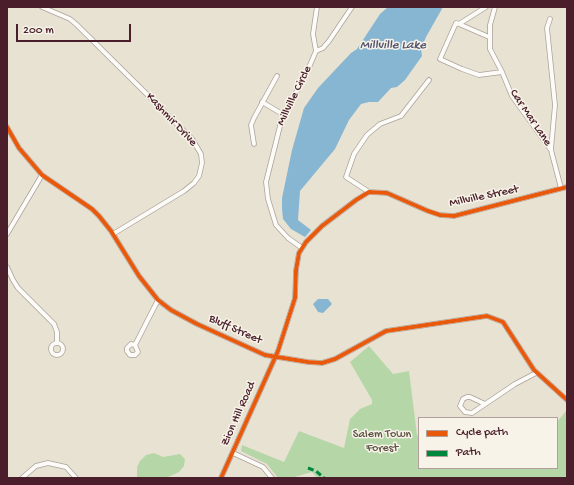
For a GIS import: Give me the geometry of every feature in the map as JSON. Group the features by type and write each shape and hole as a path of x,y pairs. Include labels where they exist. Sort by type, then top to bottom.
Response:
{"street":[{"name":"Kashmir Drive","path":"42,7 70,19 77,25 192,138 201,154 202,163 199,176 194,183 184,192 113,234"},
{"name":"Millville Circle","path":"302,248 288,238 276,224 271,212 266,191 267,173 278,130 284,115 316,51 313,34 317,7"},
{"name":"Millville Circle","path":"316,51 323,48 329,41 352,7"},
{"path":"486,7 459,24 456,23 440,59 471,73 479,74 502,72"},
{"name":"Car Mar Lane","path":"495,7 491,17 489,37 490,49 512,96 551,150 561,188"},
{"path":"550,19 547,28 547,36 555,104 551,150"},
{"path":"459,24 489,37"},
{"path":"254,144 251,125 277,76"},
{"path":"275,357 295,298 297,260 302,248 322,226 369,192 346,177 354,154 367,135 380,124 401,116 429,80"},
{"path":"262,102 284,115"},
{"name":"Bluff Street","path":"7,127 23,154 42,175 92,209 113,234 138,276 158,300 174,312 197,324 251,349 275,357 308,362 322,362 335,359 386,331 487,316 503,322 536,373 567,400"},
{"path":"7,234 42,175"},
{"name":"Millville Street","path":"369,192 387,193 428,212 454,216 567,186"},
{"path":"7,267 18,288 54,324 57,332 57,342"},
{"path":"135,345 158,300"},
{"name":"Zion Hill Road","path":"221,478 275,357"},
{"path":"485,404 476,399 466,397 460,406 462,410 469,414 485,404 515,384 536,373"},
{"path":"233,453 263,467 272,478"},
{"path":"22,478 36,466 48,463 66,467 76,478"}],"green space":[{"name":"Salem Town Forest","path":"369,346 393,374 409,371 418,436 418,469 558,469 558,421 567,410 567,478 317,478 312,472 291,478 278,478 267,464 241,451 242,445 284,462 299,431 344,448 350,419 360,409 372,404 372,400 350,362"},
{"path":"154,453 163,457 180,454 185,459 184,466 179,472 166,478 137,478 137,467 140,461 146,455"}],"water":[{"name":"Millville Lake","path":"388,7 443,7 426,37 421,49 422,56 405,80 397,87 391,88 378,102 361,104 349,120 335,149 300,191 298,220 311,230 305,237 291,229 283,219 282,209 282,198 292,150 304,108 318,88 351,53 357,49 380,14"},
{"path":"318,299 328,299 332,304 323,313 318,312 313,304"}],"marked path":[{"path":"308,468 316,471 324,478"}],"cycle path":[{"path":"7,127 19,148 42,175 92,209 99,216 111,231 139,276 158,300 171,310 197,324 265,355 322,363 335,359 386,331 487,316 503,322 534,370 567,400"},
{"path":"221,478 278,351 295,298 296,270 299,253 306,242 322,226 369,192 387,193 428,211 440,215 454,216 567,187"}]}
